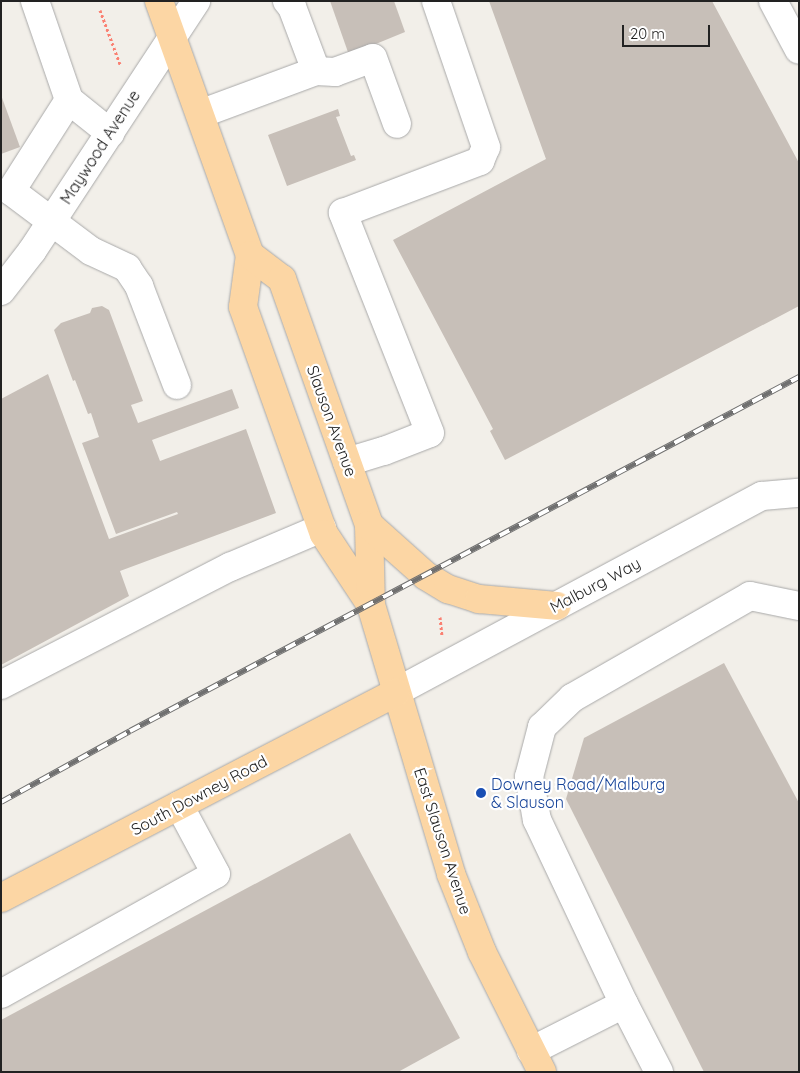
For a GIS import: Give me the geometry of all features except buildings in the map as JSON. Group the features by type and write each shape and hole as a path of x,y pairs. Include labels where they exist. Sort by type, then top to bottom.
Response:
{"main road":[{"name":"Slauson Avenue","path":"159,1 250,255 243,307 322,528 371,605"},
{"name":"Slauson Avenue","path":"250,255 282,279 370,525 371,605 400,703"},
{"path":"370,525 426,576 448,589 479,599 557,606"},
{"name":"South Downey Road","path":"1,898 179,805 400,703"},
{"name":"East Slauson Avenue","path":"400,703 451,874 482,952 537,1061"}],"street":[{"path":"36,1 69,100 110,134"},
{"name":"Maywood Avenue","path":"1,291 52,221 196,1"},
{"path":"287,1 292,7 316,71"},
{"path":"347,462 384,451 430,433 343,212 480,161 486,147 436,1"},
{"path":"773,1 799,50"},
{"path":"200,114 316,71 335,72 373,58 397,124"},
{"path":"69,100 10,191 91,251 127,268 139,286 177,385"},
{"name":"Malburg Way","path":"400,703 557,606 762,496 799,493"},
{"path":"1,684 230,567 322,528"},
{"path":"658,1072 537,820 529,777 542,727 572,698 750,596 799,606"},
{"path":"1,994 216,874 179,805"},
{"path":"537,1061 624,1004"}],"path":[{"path":"100,10 122,69"}],"railway":[{"path":"1,802 130,731 799,377"}],"place":[{"name":"Downey Road/Malburg & Slauson","path":"481,793"}]}
